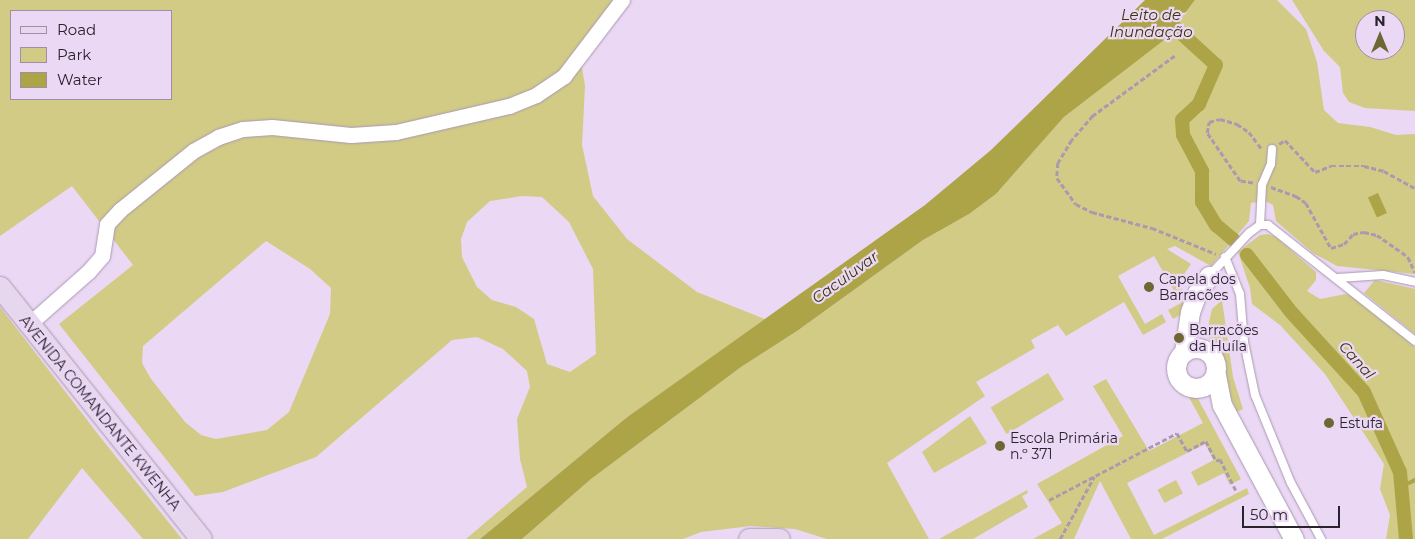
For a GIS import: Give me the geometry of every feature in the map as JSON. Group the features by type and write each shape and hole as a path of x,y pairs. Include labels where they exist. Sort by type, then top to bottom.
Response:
{"main road":[{"name":"AVENIDA COMANDANTE KWENHA","path":"0,287 28,325 201,539"},
{"path":"749,539 779,539"}],"street":[{"path":"28,325 88,272 102,256 107,224 120,210 193,151 218,137 243,129 272,127 351,135 396,132 509,106 536,95 564,76 622,0"},
{"path":"1184,352 1190,312 1197,293 1209,276"},
{"path":"1197,293 1199,331 1207,351 1215,361 1222,405 1294,539"},
{"path":"1207,351 1194,348 1184,352 1178,359 1176,372 1182,384 1195,389 1222,405"},
{"path":"1195,389 1208,385 1216,375"}],"lane":[{"path":"1209,276 1225,257 1260,225 1262,185 1271,164 1272,149"},
{"path":"1260,225 1281,232 1415,341"},
{"path":"1225,257 1240,294 1244,342 1255,395 1291,483 1322,539"},
{"path":"1338,278 1383,275 1415,282"}],"path":[{"path":"1174,56 1093,116 1072,140 1058,163 1057,178 1076,204 1092,212 1152,228 1225,257"},
{"path":"1415,188 1384,171 1364,166 1331,166 1315,172 1285,140 1265,154 1249,132 1237,124 1220,119 1209,122 1207,133 1240,181 1262,185 1296,196 1306,203 1331,248 1344,244 1353,234 1378,235 1408,257 1415,272"},
{"path":"1049,500 1178,433 1187,451 1206,441 1216,461 1220,459 1236,490"},
{"path":"1060,539 1094,476"}],"green space":[{"path":"0,0 622,0 580,55 585,86 582,145 593,196 627,239 697,292 767,320 626,418 480,539 466,539 527,487 520,459 517,419 530,387 527,371 503,349 477,337 452,340 316,457 223,492 195,496 59,324 133,265 72,186 0,236","holes":["522,196 542,197 569,222 593,269 596,354 570,372 547,364 534,319 516,307 492,300 477,287 462,257 461,239 467,222 490,201","266,241 310,269 331,288 330,314 289,412 267,430 216,439 201,435 185,422 151,379 142,363 143,346"]},
{"path":"1195,0 1277,0 1306,29 1317,62 1324,110 1338,123 1370,127 1396,135 1415,134 1415,274 1337,266 1313,253 1276,221 1273,205 1265,201 1251,203 1249,221 1211,266 1175,246 1167,249 1191,264 1177,285 1186,292 1180,315 1173,319 1168,310 1181,303 1154,256 1118,276 1145,324 1162,314 1166,322 1143,335 1124,302 1066,336 1058,325 1031,340 1035,348 976,382 985,396 887,463 929,539 827,539 795,529 751,526 701,532 683,539 522,539 591,479 741,367 797,331 923,240 969,214 996,194 1064,117 1164,39"},
{"path":"1292,0 1415,0 1415,111 1365,108 1349,102 1343,93 1340,67 1324,51"},
{"path":"1268,234 1276,237 1316,272 1316,280 1307,291 1320,299 1346,294 1356,298 1415,347 1415,539 1386,539 1390,515 1380,489 1384,464 1325,374 1280,325 1252,304 1250,288 1238,252 1260,235"},
{"path":"1375,280 1415,289 1415,334 1364,293"},
{"path":"1222,300 1233,377 1243,409 1237,412 1221,376 1220,361 1213,351 1207,331 1212,309"},
{"path":"0,307 182,539 143,539 82,468 28,539 0,539"},
{"path":"1048,373 1064,400 1007,434 991,408"},
{"path":"1106,379 1149,451 1203,423 1186,392 1196,395 1241,479 1230,485 1224,473 1198,486 1191,472 1214,460 1205,444 1127,483 1154,535 1247,488 1249,494 1162,539 1131,539 1100,481 1074,539 1033,539 1062,523 1037,484 1123,436 1093,386"},
{"path":"970,416 987,443 934,473 922,452"},
{"path":"1176,480 1183,493 1165,503 1157,490"},
{"path":"1027,490 1028,493 1022,496 1028,507 973,539 939,539"}],"water":[{"name":"Leito de Inundação","path":"1145,0 1195,0 1164,40 1064,117 996,194 969,214 923,240 797,331 741,367 591,479 522,539 480,539 626,418 925,205 991,150"},
{"path":"1378,193 1387,213 1377,218 1368,197"}],"waterway":[{"name":"Canal","path":"1168,10 1170,23 1216,65 1199,104 1182,120 1183,135 1202,171 1202,202 1216,225 1234,240"},
{"name":"Canal","path":"1247,255 1291,312 1364,392 1400,472 1406,539"},
{"path":"1409,483 1415,480"}],"place":[{"name":"Capela dos Barracões","path":"1149,287"},
{"name":"Barracões da Huíla","path":"1179,338"},
{"name":"Estufa","path":"1329,423"},
{"name":"Escola Primária n.º 371","path":"1000,446"}],"water label":[{"name":"Caculuvar","path":"845,277"}]}
